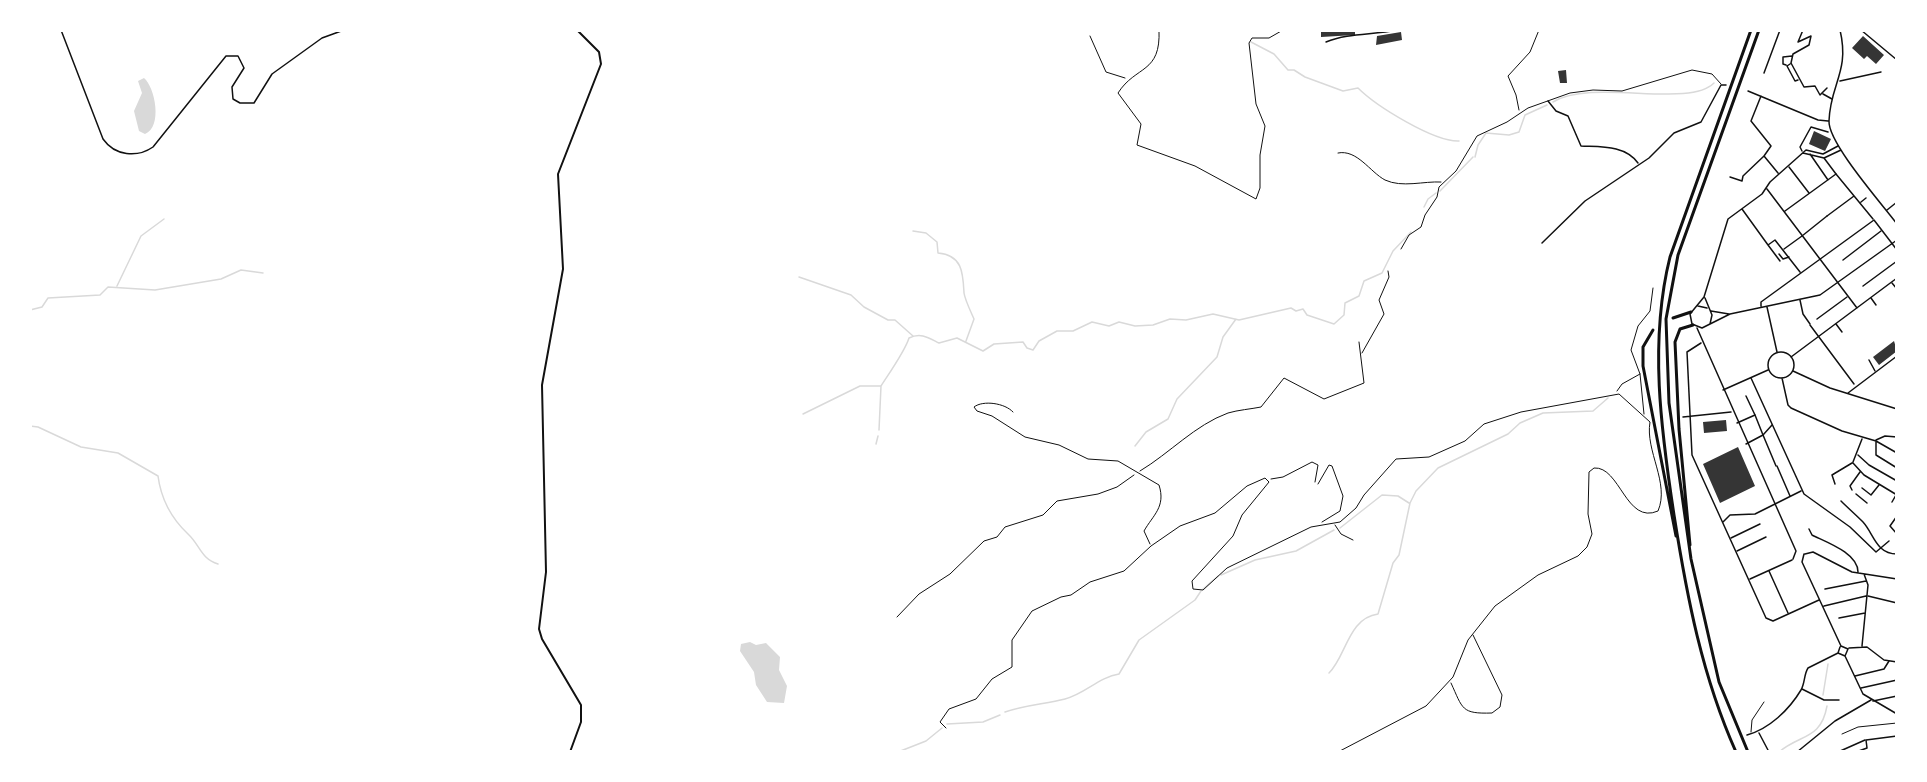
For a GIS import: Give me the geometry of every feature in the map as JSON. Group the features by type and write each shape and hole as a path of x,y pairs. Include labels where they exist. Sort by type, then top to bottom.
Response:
{"highway":[{"path":"1681,556 1664,436 1658,341 1661,304 1670,257 1751,30"},
{"path":"1748,752 1719,682 1690,559 1672,434 1666,336 1668,304 1678,255 1760,30"},
{"path":"1673,318 1691,312"},
{"path":"1690,559 1675,342 1680,329 1695,326"},
{"path":"1653,330 1643,347 1643,366 1695,629 1710,686 1736,752"}],"street":[{"path":"61,30 103,139 113,149 130,154 147,151 153,147 226,56 238,56 244,68 232,87 233,99 240,103 254,103 258,100 264,82 272,74 322,38 344,30"},
{"path":"570,752 580,722 581,705 542,639 538,621 546,572 543,385 563,269 558,174 601,64 599,52 577,30"},
{"path":"1326,42 1336,38 1370,36 1397,30"},
{"path":"1764,73 1780,30"},
{"path":"1799,79 1795,81 1787,66 1783,64 1783,57 1792,56 1809,45 1811,36 1798,42 1803,30"},
{"path":"1840,30 1843,61 1829,121 1831,135 1897,224"},
{"path":"1861,30 1897,60"},
{"path":"1792,56 1791,64 1804,87 1815,86 1817,94 1823,94 1833,100"},
{"path":"1787,66 1791,64"},
{"path":"1839,81 1881,72"},
{"path":"1542,243 1575,208 1660,149 1674,133 1701,122 1721,85 1726,85"},
{"path":"1823,94 1827,88"},
{"path":"1748,91 1818,120 1829,121"},
{"path":"1730,177 1742,181 1743,176 1771,146 1751,121 1761,96"},
{"path":"1548,100 1556,111 1568,116 1581,146 1625,152 1638,164"},
{"path":"1802,152 1800,147 1811,127 1828,132"},
{"path":"1701,338 1691,312 1704,297 1725,225 1802,152 1810,149 1826,153 1838,146"},
{"path":"1824,158 1841,150"},
{"path":"1802,152 1824,158 1897,250"},
{"path":"1809,154 1828,180"},
{"path":"1764,156 1779,174"},
{"path":"1788,166 1809,193"},
{"path":"1785,212 1836,174"},
{"path":"1766,188 1857,308"},
{"path":"1783,249 1854,196"},
{"path":"1860,203 1866,198"},
{"path":"1886,210 1897,202"},
{"path":"1741,209 1780,261"},
{"path":"1762,307 1761,302 1874,220"},
{"path":"1843,260 1882,231"},
{"path":"1768,245 1775,240 1801,273"},
{"path":"1897,240 1820,295 1730,314 1704,328 1701,338 1701,343 1722,391 1796,551 1804,554 1813,552 1844,569 1858,573 1897,579"},
{"path":"1779,254 1782,259 1789,257"},
{"path":"1863,286 1897,261"},
{"path":"1791,357 1897,278"},
{"path":"1892,282 1897,290"},
{"path":"1704,297 1711,311 1730,314"},
{"path":"1817,319 1848,297"},
{"path":"1871,298 1876,305"},
{"path":"1800,299 1803,314 1854,384"},
{"path":"1697,306 1708,308"},
{"path":"1766,306 1777,353"},
{"path":"1709,325 1712,319 1711,311"},
{"path":"1836,324 1842,332"},
{"path":"1695,326 1704,328"},
{"path":"1701,343 1687,351 1688,417 1692,455 1766,618 1773,621 1819,600"},
{"path":"1777,353 1785,353 1794,363 1793,371 1782,378 1774,376 1769,370 1768,362 1777,353"},
{"path":"1847,393 1897,356"},
{"path":"1869,360 1875,372"},
{"path":"1722,391 1769,370"},
{"path":"1793,371 1897,410"},
{"path":"1751,378 1806,496 1850,527 1873,550 1878,552 1889,541"},
{"path":"1782,378 1788,405 1791,408 1862,438 1876,441 1897,453"},
{"path":"1746,396 1790,496"},
{"path":"1683,417 1732,411"},
{"path":"1737,423 1755,415"},
{"path":"1746,444 1763,435 1772,424"},
{"path":"1876,441 1891,436 1897,438"},
{"path":"1835,484 1833,476 1853,463 1858,455 1862,438"},
{"path":"1876,441 1876,455 1897,468"},
{"path":"1858,455 1869,465 1897,481"},
{"path":"1853,463 1860,472 1897,494 1892,502"},
{"path":"1852,490 1850,486 1860,472"},
{"path":"1862,488 1871,495 1879,485"},
{"path":"1723,522 1730,515 1755,514 1802,490"},
{"path":"1856,494 1867,503"},
{"path":"1841,501 1865,524 1882,549 1897,554"},
{"path":"1894,534 1889,525 1897,516"},
{"path":"1730,538 1760,524"},
{"path":"1809,529 1810,533 1849,555 1858,566 1858,573"},
{"path":"1736,551 1766,537"},
{"path":"1749,579 1793,559 1796,551"},
{"path":"1804,554 1802,562 1841,646 1848,649 1862,646 1889,661 1897,662"},
{"path":"1793,559 1802,562"},
{"path":"1768,570 1788,614"},
{"path":"1862,646 1867,596 1867,581 1863,573"},
{"path":"1825,590 1867,581"},
{"path":"1822,607 1867,596 1897,603"},
{"path":"1839,618 1866,613"},
{"path":"1747,735 1759,732 1770,725 1802,689 1808,668 1838,653 1841,646"},
{"path":"1845,656 1848,649"},
{"path":"1838,653 1845,656 1860,688 1872,700 1897,714"},
{"path":"1854,676 1884,669 1889,661"},
{"path":"1860,688 1897,680"},
{"path":"1802,689 1824,700 1839,700"},
{"path":"1797,752 1835,721 1872,700 1897,696"},
{"path":"1759,732 1769,752"},
{"path":"1838,752 1866,740 1897,736"},
{"path":"1856,752 1867,748 1866,740"}],"lane":[{"path":"1159,30 1159,49 1156,55 1145,71 1133,78 1118,93 1141,124 1137,145 1195,166 1258,199 1265,126 1256,104 1248,43 1252,38 1269,38 1283,30"},
{"path":"1401,249 1409,235 1422,227 1443,183 1456,171 1477,136 1521,112 1570,93 1593,90 1622,91 1692,70 1712,74 1721,85"},
{"path":"1338,153 1342,152 1359,159 1386,181 1422,185 1443,183"},
{"path":"1643,416 1640,374 1631,350 1638,326 1650,311 1653,288"},
{"path":"1269,480 1242,515 1233,536 1192,581 1193,589 1203,590 1227,568 1318,525 1340,522 1356,508 1396,459 1429,457 1465,441 1484,424 1495,420 1552,404 1616,392 1622,384 1640,374"},
{"path":"1338,752 1421,710 1450,681 1473,634 1503,599 1538,574 1578,556 1587,547 1592,534 1588,514 1588,472 1600,467 1638,510 1650,513 1658,511 1661,499 1655,459 1648,434 1650,422 1616,392"},
{"path":"1013,412 1003,405 974,406 977,411 992,416 1025,437 1059,444 1088,459 1118,461 1154,481 1161,490 1157,515 1144,531 1151,546"},
{"path":"945,728 940,722 950,709 976,699 992,679 1012,667 1012,640 1032,611 1061,597 1071,595 1097,579 1124,571 1151,546 1186,523 1215,513 1247,486 1261,478 1269,480 1283,477 1312,462 1318,465 1315,482"},
{"path":"1335,524 1341,534 1353,540"},
{"path":"1450,681 1464,710 1492,713 1500,707 1502,695 1473,634"},
{"path":"1751,734 1752,720 1764,702"},
{"path":"1842,734 1858,727 1897,723"}],"path":[{"path":"1521,112 1516,106 1516,95 1508,76 1530,52 1539,30"},
{"path":"1090,36 1106,72 1120,78 1133,78"},
{"path":"1361,354 1384,314 1379,300 1389,277 1388,271"},
{"path":"897,616 919,594 950,574 984,541 997,537 1005,527 1043,515 1057,501 1098,494 1117,487 1162,458 1183,440 1229,413 1262,407 1284,378 1324,399 1354,389 1364,383 1359,342"},
{"path":"1315,482 1320,484 1329,465 1332,466 1343,496 1340,511 1318,525"}],"shaded area":[{"path":"144,78 151,90 155,107 154,124 145,134 139,131 134,111 142,93 138,81"},
{"path":"750,642 756,645 766,643 780,657 779,670 787,686 784,703 767,702 756,685 754,672 740,651 741,644"}],"building":[{"path":"1321,30 1355,30 1355,35 1321,37"},
{"path":"1401,32 1402,40 1376,45 1377,36"},
{"path":"1863,36 1884,55 1876,64 1867,56 1864,59 1852,48"},
{"path":"1566,70 1567,83 1560,83 1558,71"},
{"path":"1814,131 1831,139 1825,151 1809,144"},
{"path":"1894,341 1897,351 1879,365 1873,357"},
{"path":"1726,420 1727,431 1704,433 1703,422"},
{"path":"1738,447 1755,486 1720,503 1703,464"}],"waterway":[{"path":"1251,42 1274,54 1288,70 1294,70 1305,77 1343,91 1358,88 1406,122 1435,136 1459,141"},
{"path":"1553,102 1570,95 1591,93 1684,94 1701,90 1714,83"},
{"path":"1475,157 1478,145 1486,133 1509,135 1519,132 1525,115 1547,105"},
{"path":"1440,191 1473,157"},
{"path":"1424,207 1428,199 1436,193"},
{"path":"117,286 141,236 164,219"},
{"path":"913,231 926,233 937,242 938,253 952,257 960,267 965,296 974,319 966,341"},
{"path":"803,414 860,386 881,386 909,338 917,336 925,336 939,343 957,338 983,351 994,344 1023,342 1027,348 1033,350 1039,341 1057,331 1073,331 1092,322 1109,326 1119,322 1135,326 1153,325 1170,319 1186,320 1213,314 1239,320 1291,308 1296,311 1303,309 1307,315 1334,324 1344,315 1345,303 1359,296 1364,281 1382,273 1393,251 1411,232"},
{"path":"30,310 42,307 48,298 100,295 108,287 155,290 221,279 241,270 263,273"},
{"path":"799,277 851,295 864,307 888,320 895,320 913,336"},
{"path":"1135,446 1146,432 1168,419 1177,399 1217,357 1223,337 1236,319"},
{"path":"879,430 881,386"},
{"path":"1329,673 1354,630 1368,617 1378,614 1393,563 1399,555 1410,503 1416,491 1438,468 1508,434 1520,423 1543,413 1593,411 1608,398"},
{"path":"30,426 38,427 81,447 118,453 158,476 164,500 172,515 204,555 218,564"},
{"path":"876,444 878,436"},
{"path":"1340,528 1382,495 1398,496 1409,503"},
{"path":"1221,575 1255,560 1296,551 1334,530"},
{"path":"1203,589 1218,576"},
{"path":"1005,712 1072,697 1105,678 1119,674 1139,640 1195,600 1201,591"},
{"path":"1823,695 1828,664"},
{"path":"1779,752 1815,731 1824,717 1827,706"},
{"path":"947,724 983,722 1000,715"},
{"path":"898,752 926,741 942,728"}]}
